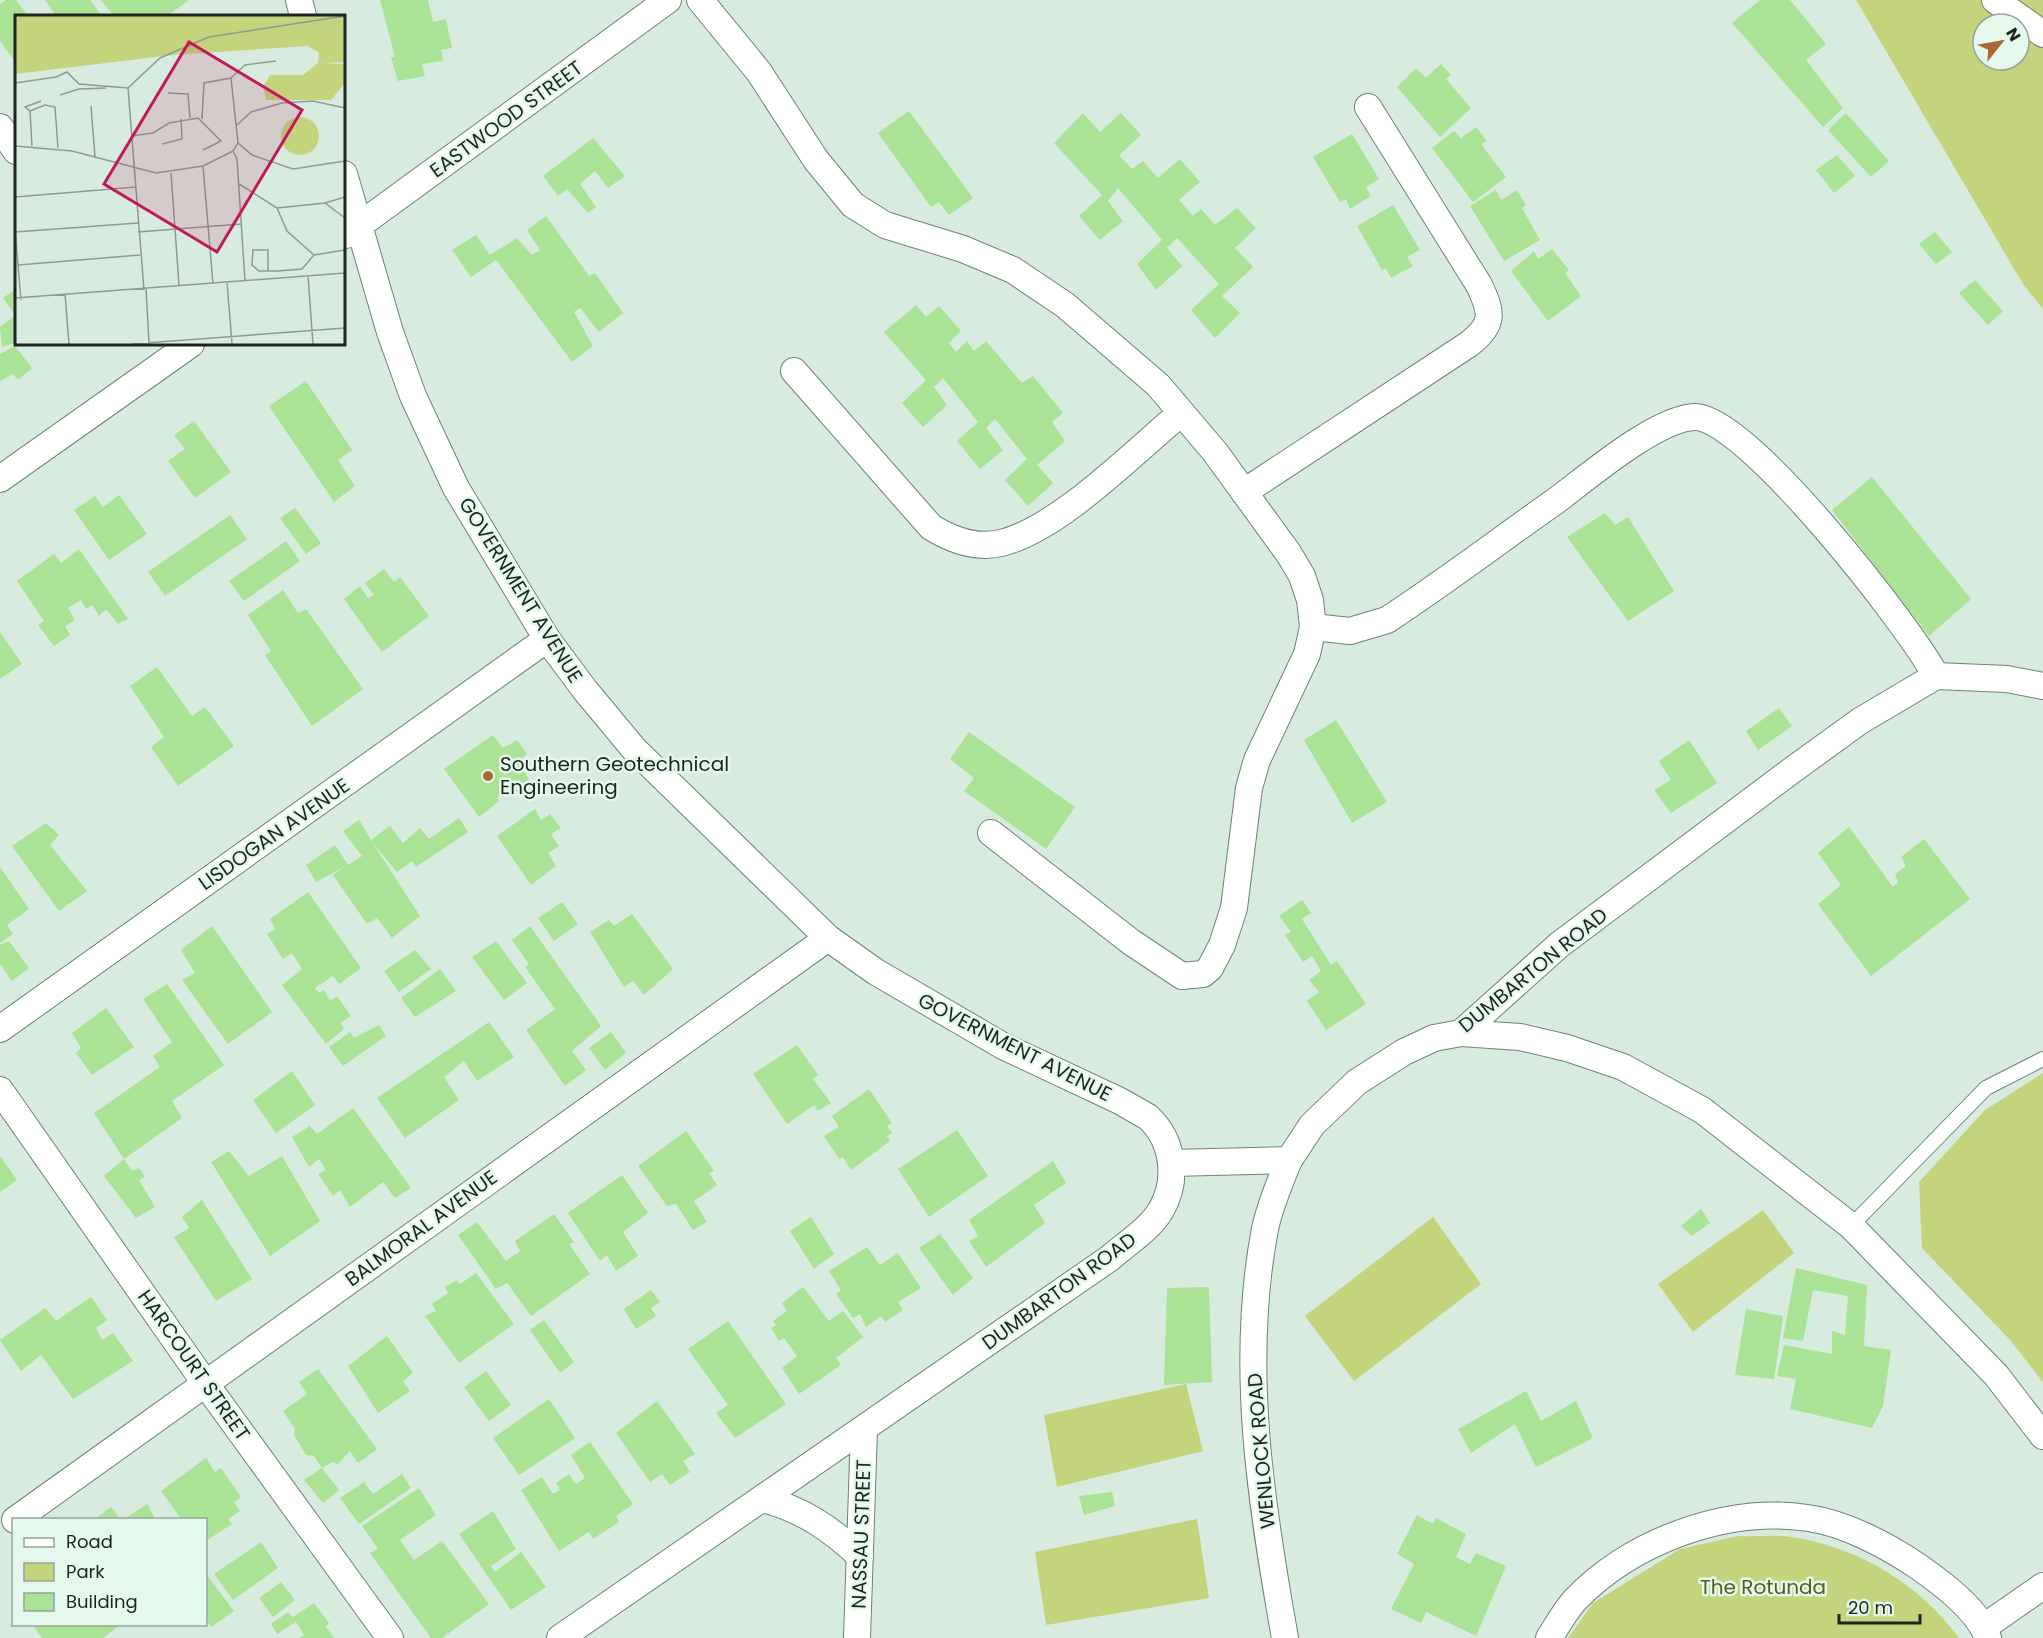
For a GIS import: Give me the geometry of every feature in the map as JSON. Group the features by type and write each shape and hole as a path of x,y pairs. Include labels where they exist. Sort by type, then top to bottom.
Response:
{"street":[{"path":"299,0 303,15"},
{"name":"EASTWOOD STREET","path":"350,232 668,0"},
{"path":"700,0 759,72 816,160 853,205 885,225 963,249 1013,270 1065,305 1158,385 1244,492 1302,576 1310,600 1313,627 1307,654 1257,760 1249,788 1234,908 1222,945 1210,968 1203,974 1182,976 1131,942 991,833"},
{"path":"1995,0 2043,34"},
{"path":"1244,492 1469,344 1483,334 1489,320 1488,305 1479,285 1368,107"},
{"path":"0,128 15,150"},
{"name":"GOVERNMENT AVENUE","path":"345,184 350,232 413,396 456,488 547,639 585,690 634,749 828,938 876,972 943,1013 1148,1117 1166,1138 1172,1163"},
{"path":"0,478 159,352 187,345"},
{"path":"794,370 931,527 946,536 981,545 1020,537 1068,509 1181,413"},
{"path":"1313,627 1350,631 1387,620 1633,445 1679,419 1698,417 1711,422 1748,449 1806,505 1909,633 1936,676 2007,679 2043,686"},
{"name":"LISDOGAN AVENUE","path":"0,1029 547,639"},
{"name":"DUMBARTON ROAD","path":"1288,1160 1312,1125 1357,1082 1404,1052 1434,1038 1461,1033 1559,945 1860,721 1936,676"},
{"name":"BALMORAL AVENUE","path":"17,1518 828,938"},
{"path":"1461,1033 1520,1037 1567,1048 1623,1067 1702,1110 1851,1226 1996,1375 2043,1436"},
{"name":"HARCOURT STREET","path":"0,1090 205,1383 390,1638"},
{"path":"1172,1163 1288,1160"},
{"name":"WENLOCK ROAD","path":"1285,1638 1267,1535 1252,1392 1257,1296 1265,1228 1288,1160"},
{"name":"DUMBARTON ROAD","path":"560,1638 1110,1258 1139,1234 1161,1211 1170,1186 1172,1163"},
{"name":"NASSAU STREET","path":"857,1638 864,1429"},
{"path":"763,1498 816,1520 837,1534 860,1556"},
{"path":"1549,1638 1574,1601 1621,1562 1681,1533 1736,1519 1773,1515 1809,1518 1860,1534 1895,1550 1932,1576 1986,1633 2043,1586"}],"lane":[{"path":"1851,1226 1986,1088 2043,1059"}],"green space":[{"path":"1856,0 2043,0 2043,309 2023,284"},
{"path":"2043,1073 2043,1382 2010,1340 1922,1248 1919,1182 1985,1110"},
{"path":"1763,1210 1794,1253 1693,1332 1658,1284"},
{"path":"1433,1217 1481,1284 1354,1381 1305,1316"},
{"path":"1186,1384 1203,1451 1057,1487 1044,1415"},
{"path":"1197,1519 1209,1598 1046,1625 1035,1552"},
{"name":"The Rotunda","path":"1738,1536 1798,1538 1845,1551 1867,1561 1908,1586 1944,1619 1959,1638 1568,1638 1593,1603 1680,1549"}],"building":[{"path":"6,0 16,0 27,15 15,15 15,62 0,41 0,4"},
{"path":"45,0 90,0 101,15 55,15"},
{"path":"101,0 189,0 168,15 113,15"},
{"path":"380,0 428,0 433,22 446,19 452,48 441,50 443,61 422,64 425,76 398,81 391,57 395,57"},
{"path":"1760,0 1790,0 1826,44 1806,60 1843,108 1823,127 1732,23"},
{"path":"1441,64 1451,75 1446,79 1471,108 1440,137 1397,87 1416,68 1426,78"},
{"path":"909,111 973,198 949,215 939,202 931,207 878,133"},
{"path":"1083,113 1100,132 1121,113 1141,135 1119,155 1132,169 1143,161 1158,178 1180,159 1200,182 1179,200 1193,216 1201,209 1215,225 1237,208 1256,228 1235,248 1253,267 1222,296 1240,313 1215,338 1191,310 1219,284 1177,238 1167,248 1182,266 1156,290 1137,264 1162,240 1118,188 1108,201 1123,221 1100,240 1079,216 1102,195 1054,143"},
{"path":"1846,113 1889,161 1871,177 1828,130"},
{"path":"1476,127 1487,141 1481,144 1506,177 1473,202 1432,148 1454,131 1461,138"},
{"path":"1352,134 1379,179 1366,187 1371,196 1350,209 1346,199 1340,202 1313,157"},
{"path":"593,138 625,176 608,188 595,171 580,184 596,207 588,213 567,189 558,196 543,176"},
{"path":"1837,155 1855,176 1834,193 1816,170"},
{"path":"1496,190 1501,200 1517,190 1526,205 1522,208 1540,240 1504,261 1470,206"},
{"path":"1393,205 1420,250 1407,257 1413,266 1391,278 1386,268 1382,270 1357,226"},
{"path":"546,216 589,276 595,273 623,313 599,332 580,308 574,312 593,346 572,362 496,260 471,277 452,250 476,235 490,255 517,238 532,255 540,250 527,230"},
{"path":"1935,232 1952,252 1936,264 1919,244"},
{"path":"1552,249 1569,270 1565,273 1581,296 1548,321 1511,271 1534,251 1538,259"},
{"path":"1975,280 2003,311 1988,325 1959,293"},
{"path":"15,290 15,315 3,298"},
{"path":"916,305 926,317 939,306 961,331 949,343 956,352 967,341 974,351 986,341 1022,383 1033,376 1063,413 1052,422 1065,441 1037,465 1053,483 1028,506 1005,480 1027,459 995,419 986,428 1003,450 980,469 957,441 978,422 943,378 934,387 947,405 923,427 902,403 926,380 884,332"},
{"path":"15,316 15,343 2,347 0,327"},
{"path":"15,346 32,368 18,380 13,374 0,381 0,354"},
{"path":"306,381 352,450 338,460 355,486 334,502 269,406"},
{"path":"194,421 231,472 195,498 168,461 185,449 174,435"},
{"path":"1872,477 1971,599 1929,636 1832,510"},
{"path":"119,495 147,534 109,560 74,510 95,496 103,507"},
{"path":"295,508 321,543 306,554 280,518"},
{"path":"1605,513 1615,525 1628,517 1674,591 1628,621 1567,537"},
{"path":"230,515 247,539 165,596 148,572"},
{"path":"286,541 300,561 244,601 229,581"},
{"path":"79,549 128,619 118,624 106,609 99,616 92,605 86,609 81,600 68,608 75,620 65,626 70,635 54,646 38,625 44,621 17,581 54,554 61,563"},
{"path":"384,569 394,582 400,577 429,616 382,652 344,599 360,586 368,598 374,595 365,583"},
{"path":"283,590 298,613 306,609 363,689 312,726 265,655 271,651 248,615"},
{"path":"0,632 22,664 0,679"},
{"path":"157,667 192,716 205,707 234,746 178,786 151,747 164,737 130,686"},
{"path":"1779,708 1792,726 1758,750 1746,731"},
{"path":"1336,720 1387,802 1352,823 1304,740"},
{"path":"969,732 1075,807 1046,849 964,791 974,778 950,759"},
{"name":"Southern Geotechnical Engineering","path":"493,735 503,748 517,740 527,754 518,761 531,783 516,794 511,787 497,797 499,801 479,817 444,769"},
{"path":"1689,740 1717,783 1671,813 1654,790 1671,780 1659,761"},
{"path":"535,809 541,820 550,814 561,828 551,834 559,846 548,853 556,866 531,885 497,836"},
{"path":"459,818 468,832 416,867 412,861 397,872 372,842 420,916 392,938 377,918 367,924 333,875 346,866 316,882 306,865 335,845 348,865 362,856 343,831 359,820 371,840 390,826 403,843 420,828 429,839"},
{"path":"46,823 59,835 50,845 87,891 59,911 12,846"},
{"path":"1849,827 1893,887 1898,882 1895,874 1906,866 1901,857 1924,839 1970,899 1871,976 1818,904 1841,885 1818,853"},
{"path":"0,867 29,909 7,925 13,934 0,943"},
{"path":"308,892 361,968 339,984 333,976 315,988 319,993 324,990 330,1001 337,996 351,1016 340,1023 344,1029 326,1044 282,985 302,969 292,953 283,959 267,934 275,929 270,919"},
{"path":"1302,900 1311,913 1302,919 1331,965 1337,961 1366,1004 1326,1030 1307,1001 1319,992 1309,980 1321,971 1312,956 1303,962 1285,935 1291,932 1279,916"},
{"path":"562,902 578,924 554,941 538,918"},
{"path":"632,914 673,969 644,995 633,981 624,987 590,932 609,920 614,926"},
{"path":"212,926 272,1012 228,1044 182,980 195,973 181,950"},
{"path":"530,926 601,1026 572,1051 586,1070 565,1086 526,1030 555,1009 525,967 529,964 512,940"},
{"path":"9,941 29,968 12,981 0,964 0,945"},
{"path":"496,941 527,983 504,1000 472,957"},
{"path":"415,950 431,969 399,992 384,971"},
{"path":"440,969 456,991 415,1017 401,998"},
{"path":"167,984 224,1065 172,1101 182,1118 124,1159 94,1113 160,1067 153,1056 172,1042 143,999"},
{"path":"106,1008 134,1047 92,1075 76,1053 81,1048 72,1033"},
{"path":"489,1022 514,1057 477,1081 464,1061 444,1077 459,1100 405,1138 377,1098"},
{"path":"379,1025 386,1036 343,1066 329,1047 350,1032 354,1038"},
{"path":"611,1032 626,1053 605,1070 589,1048"},
{"path":"797,1045 818,1075 813,1079 831,1103 818,1111 814,1105 787,1124 753,1074"},
{"path":"292,1071 315,1105 276,1133 253,1100"},
{"path":"869,1089 892,1123 887,1126 892,1133 887,1136 890,1141 851,1170 843,1157 839,1159 824,1136 839,1127 832,1116"},
{"path":"353,1108 411,1188 395,1198 383,1182 350,1207 340,1190 333,1196 318,1174 326,1170 319,1159 309,1167 292,1137 310,1126 317,1134"},
{"path":"957,1130 988,1176 929,1217 898,1169"},
{"path":"686,1131 714,1171 709,1173 717,1185 694,1201 707,1222 693,1230 676,1204 667,1206 638,1166"},
{"path":"229,1151 249,1176 282,1156 320,1221 270,1256 211,1162"},
{"path":"0,1156 17,1180 0,1192"},
{"path":"124,1159 132,1171 139,1168 145,1177 139,1180 155,1207 136,1218 104,1176"},
{"path":"1053,1161 1066,1183 1034,1205 1045,1223 986,1267 969,1241 978,1236 969,1220"},
{"path":"622,1175 648,1213 623,1232 638,1256 616,1271 607,1255 600,1261 568,1213"},
{"path":"202,1200 252,1279 216,1301 174,1237 189,1228 182,1217"},
{"path":"1701,1209 1710,1223 1692,1236 1681,1226"},
{"path":"554,1214 574,1242 569,1244 590,1274 531,1316 507,1283 496,1289 458,1235 477,1222 506,1261 520,1251 515,1241"},
{"path":"811,1217 834,1254 814,1269 790,1231"},
{"path":"940,1234 973,1278 953,1295 919,1248"},
{"path":"867,1247 880,1265 898,1253 921,1288 898,1302 903,1310 885,1322 881,1316 866,1327 860,1314 853,1318 836,1294 841,1290 829,1271"},
{"path":"1796,1268 1867,1285 1864,1346 1891,1350 1883,1406 1872,1428 1790,1409 1796,1379 1777,1376 1784,1345 1832,1354 1832,1331 1845,1335 1848,1296 1813,1290 1803,1341 1783,1338"},
{"path":"476,1273 514,1324 459,1363 425,1316 436,1311 432,1304 448,1293 445,1287 457,1280 460,1284"},
{"path":"803,1287 829,1321 843,1311 863,1337 836,1358 841,1365 799,1394 782,1368 797,1356 784,1338 779,1341 771,1328 776,1325 773,1321 787,1311 782,1303"},
{"path":"1209,1287 1212,1382 1164,1385 1167,1288"},
{"path":"651,1290 660,1302 651,1308 656,1316 636,1329 624,1309"},
{"path":"91,1297 107,1320 96,1328 102,1340 113,1333 133,1361 73,1399 41,1355 21,1371 0,1340 45,1308 56,1321"},
{"path":"1746,1309 1783,1316 1774,1379 1735,1375"},
{"path":"544,1320 574,1362 560,1373 530,1330"},
{"path":"728,1321 786,1404 735,1438 716,1413 728,1405 688,1349"},
{"path":"387,1336 413,1373 403,1381 410,1391 378,1413 348,1366"},
{"path":"318,1369 377,1449 358,1463 350,1451 338,1464 332,1462 322,1468 314,1456 306,1455 294,1435 295,1429 283,1411 307,1394 299,1382"},
{"path":"486,1371 511,1405 489,1421 464,1387"},
{"path":"1526,1391 1541,1421 1576,1401 1593,1438 1536,1467 1515,1424 1471,1453 1458,1429"},
{"path":"549,1399 575,1438 519,1475 493,1438"},
{"path":"657,1401 695,1454 683,1461 690,1472 670,1485 662,1474 650,1482 616,1433"},
{"path":"590,1442 633,1504 616,1516 619,1522 593,1539 589,1532 559,1551 521,1490 542,1477 553,1494 560,1490 556,1483 569,1474 576,1484 585,1478 571,1455"},
{"path":"206,1458 215,1472 221,1468 241,1497 234,1502 240,1511 228,1519 232,1524 207,1540 207,1518 181,1518 161,1491"},
{"path":"322,1468 339,1490 323,1503 304,1480"},
{"path":"402,1474 411,1488 359,1524 340,1498 364,1482 373,1494"},
{"path":"419,1488 436,1515 400,1540 414,1560 442,1541 489,1604 442,1638 431,1638 370,1553 378,1549 362,1526"},
{"path":"1112,1492 1115,1506 1084,1515 1079,1496"},
{"path":"147,1504 155,1518 126,1518"},
{"path":"111,1507 119,1518 97,1518"},
{"path":"493,1511 516,1549 491,1566 495,1572 521,1552 546,1587 511,1610 459,1534"},
{"path":"1417,1515 1433,1524 1436,1518 1466,1534 1456,1557 1470,1564 1476,1553 1506,1566 1476,1636 1426,1612 1421,1623 1391,1609 1414,1564 1397,1554"},
{"path":"261,1542 278,1568 233,1600 214,1574"},
{"path":"207,1575 234,1611 211,1627 207,1621"},
{"path":"281,1582 295,1600 273,1617 259,1598"},
{"path":"314,1603 329,1623 326,1627 334,1638 299,1638 304,1635 296,1622 277,1634 271,1624 288,1612 293,1617"},
{"path":"33,1626 118,1626 103,1638 42,1638"}],"place":[{"name":"Southern Geotechnical Engineering","path":"488,776"}]}
